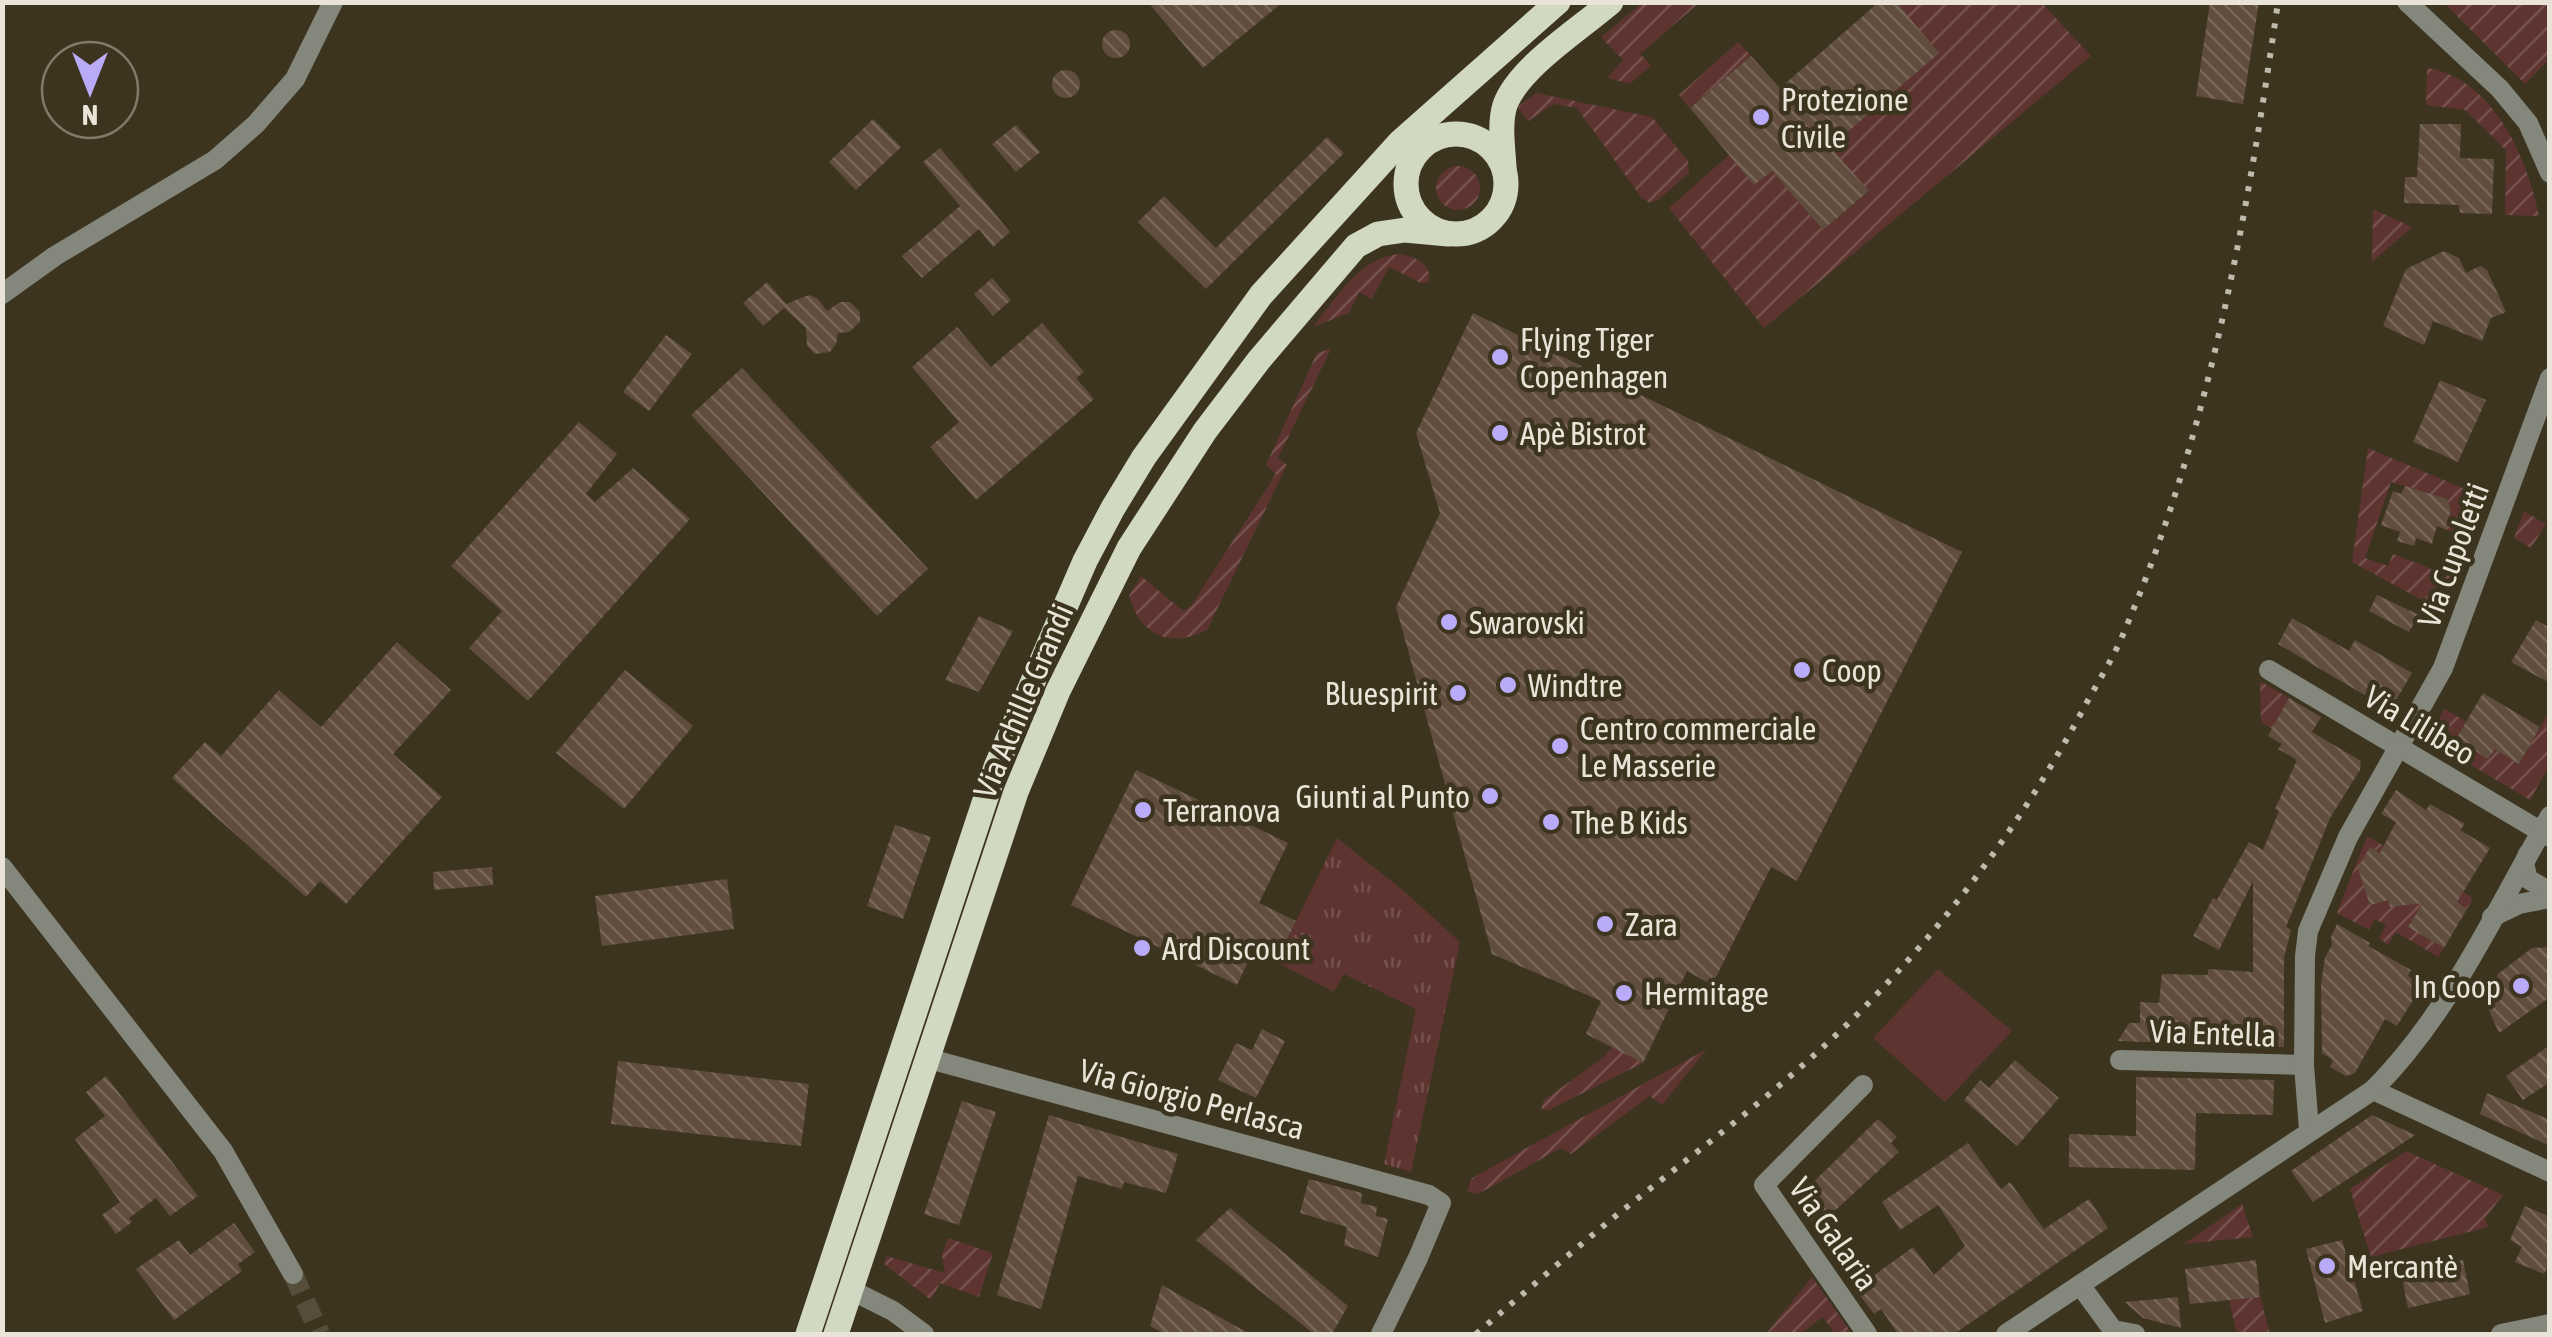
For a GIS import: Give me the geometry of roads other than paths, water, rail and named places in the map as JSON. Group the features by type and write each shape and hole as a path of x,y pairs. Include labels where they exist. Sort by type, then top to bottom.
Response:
{"main road":[{"name":"Via Achille Grandi","path":"808,1334 996,767 1085,561 1144,457 1261,295 1401,141 1558,2"},
{"name":"Via Achille Grandi","path":"1067,605 1173,439 1263,316 1398,162 1429,141 1448,116 1577,2"},
{"path":"1504,167 1498,154 1475,137 1446,134 1429,141 1414,156 1407,171 1410,204 1432,229 1448,234 1479,230 1498,214 1507,192 1502,134 1505,106 1524,76 1611,2"},
{"name":"Via Achille Grandi","path":"836,1334 1016,792 1058,690 1129,548 1180,466 1259,360 1356,246 1378,234 1406,230 1448,234"}],"street":[{"path":"2,294 55,256 214,160 256,124 294,80 333,2"},
{"path":"2407,2 2500,89 2528,123 2550,173"},
{"name":"Via Cupoletti","path":"2309,1130 2304,1066 2308,931 2348,837 2443,668 2550,378"},
{"name":"Via Lilibeo","path":"2269,670 2546,828"},
{"path":"2006,1334 2373,1090 2408,1054 2440,1008 2546,828"},
{"path":"2528,854 2525,874 2550,895"},
{"path":"2,867 223,1151 293,1274"},
{"path":"2492,917 2550,895"},
{"name":"Via Giorgio Perlasca","path":"926,1058 1409,1188 1440,1203 1381,1334"},
{"name":"Via Entella","path":"2120,1060 2304,1066"},
{"name":"Via Galaria","path":"1862,1085 1764,1185 1868,1334"},
{"path":"2373,1090 2550,1172"},
{"path":"2080,1285 2113,1330 2135,1334"},
{"path":"851,1290 893,1311 924,1334"},
{"path":"2502,1334 2550,1324"}],"tunnel":[{"path":"293,1274 320,1334"}],"railway":[{"path":"1476,1334 1785,1081 1848,1023 1966,891 2041,782 2120,641 2180,479 2222,322 2253,163 2278,2"}],"place":[{"name":"Protezione Civile","path":"1761,117"},
{"name":"Flying Tiger Copenhagen","path":"1500,357"},
{"name":"Apè Bistrot","path":"1500,433"},
{"name":"Swarovski","path":"1449,622"},
{"name":"Coop","path":"1802,670"},
{"name":"Windtre","path":"1508,685"},
{"name":"Bluespirit","path":"1458,693"},
{"name":"Centro commerciale Le Masserie","path":"1560,746"},
{"name":"Giunti al Punto","path":"1490,796"},
{"name":"Terranova","path":"1143,810"},
{"name":"The B Kids","path":"1551,822"},
{"name":"Zara","path":"1605,924"},
{"name":"Ard Discount","path":"1142,948"},
{"name":"In Coop","path":"2521,986"},
{"name":"Hermitage","path":"1624,993"},
{"name":"Mercantè","path":"2327,1266"}]}
